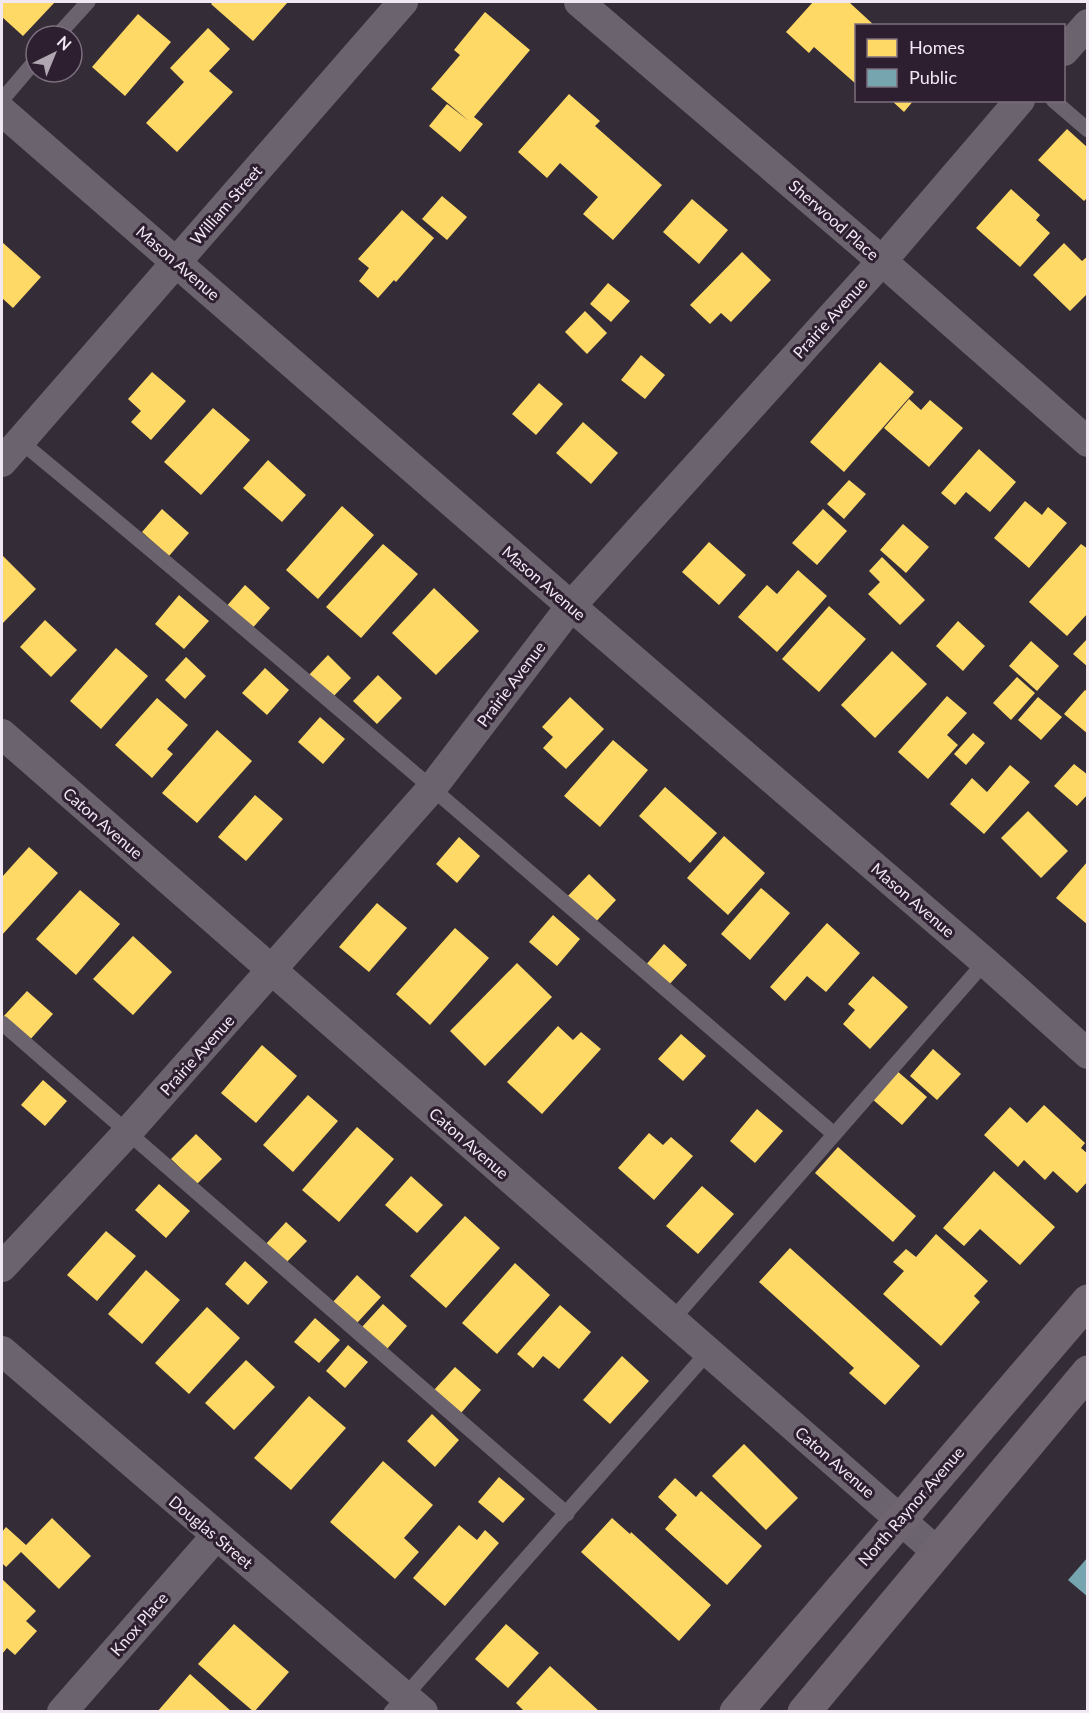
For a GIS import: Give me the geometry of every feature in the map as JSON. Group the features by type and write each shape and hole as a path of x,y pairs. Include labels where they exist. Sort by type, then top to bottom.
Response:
{"main road":[{"name":"North Raynor Avenue","path":"736,1712 1088,1301"},
{"path":"804,1712 936,1551 1083,1386"}],"street":[{"name":"William Street","path":"11,451 403,2"},
{"name":"Sherwood Place","path":"579,2 882,261 1088,442"},
{"path":"1065,50 1088,24"},
{"name":"Prairie Avenue","path":"2,1267 128,1133 432,788 571,606 882,261 1018,102"},
{"name":"Mason Avenue","path":"2,111 571,606 985,962 1088,1054"},
{"name":"Caton Avenue","path":"2,734 936,1551"},
{"name":"Douglas Street","path":"2,1352 216,1536 406,1706"},
{"name":"Knox Place","path":"62,1712 216,1536"}],"lane":[{"path":"68,24 88,2"},
{"path":"2,100 24,74"},
{"path":"1055,102 1088,130"},
{"path":"11,451 149,548 834,1134"},
{"path":"672,1320 985,962"},
{"path":"2,1023 567,1514"},
{"path":"406,1706 567,1514 708,1352"}],"building: Homes":[{"path":"2,2 55,2 34,24 24,24 23,36 2,17"},
{"path":"213,2 288,2 253,41 211,4"},
{"path":"813,2 852,2 850,3 873,24 855,24 855,83 814,47 809,53 786,32"},
{"path":"485,12 530,50 474,117 483,124 460,152 429,126 447,104 469,121 431,89 460,55 454,50"},
{"path":"138,14 171,42 125,96 92,67"},
{"path":"208,28 230,49 209,71 233,92 177,152 146,123 184,82 170,68"},
{"path":"569,94 600,121 595,126 662,185 613,240 583,214 598,197 560,163 547,178 518,152"},
{"path":"893,102 912,102 904,112"},
{"path":"1067,129 1088,148 1088,197 1084,201 1038,160"},
{"path":"1011,189 1040,215 1036,220 1050,233 1020,267 976,228"},
{"path":"442,196 467,217 447,240 422,219"},
{"path":"692,199 728,230 699,264 663,232"},
{"path":"402,210 434,238 396,282 394,280 378,298 359,281 369,268 358,259"},
{"path":"2,242 41,277 13,308 2,298"},
{"path":"1064,243 1082,261 1088,256 1088,293 1070,311 1033,275"},
{"path":"742,252 771,280 731,322 721,313 710,324 690,305"},
{"path":"608,283 630,301 611,322 590,304"},
{"path":"585,311 607,333 587,354 565,332"},
{"path":"641,355 665,375 645,399 621,380"},
{"path":"880,362 914,392 844,472 810,442"},
{"path":"152,372 186,401 151,440 131,422 141,411 128,399"},
{"path":"539,383 563,404 536,435 512,414"},
{"path":"909,399 921,410 930,400 963,428 929,467 884,428"},
{"path":"213,408 250,440 201,495 164,462"},
{"path":"583,422 618,453 591,484 556,453"},
{"path":"979,449 1016,482 990,512 966,492 955,505 941,493"},
{"path":"268,460 306,495 282,522 243,488"},
{"path":"849,480 866,494 844,519 827,504"},
{"path":"1025,501 1042,515 1048,507 1067,523 1029,568 994,538"},
{"path":"342,506 374,535 318,599 286,570"},
{"path":"162,509 189,533 169,556 142,532"},
{"path":"823,509 847,531 817,565 792,543"},
{"path":"903,524 929,547 906,573 880,550"},
{"path":"709,542 746,575 719,605 682,572"},
{"path":"383,544 418,574 361,638 326,607"},
{"path":"1081,544 1088,549 1088,613 1067,636 1029,602"},
{"path":"2,555 36,589 2,624"},
{"path":"882,557 925,600 900,625 868,594 880,582 869,571"},
{"path":"798,570 827,596 777,652 738,617 767,585 777,594"},
{"path":"245,585 270,608 250,631 225,608"},
{"path":"434,588 479,631 436,675 392,633"},
{"path":"179,595 209,621 184,649 155,624"},
{"path":"829,606 866,639 819,692 782,659"},
{"path":"45,620 77,650 51,677 20,647"},
{"path":"958,621 985,646 963,671 936,646"},
{"path":"1088,638 1088,667 1073,654"},
{"path":"1031,641 1059,666 1037,691 1009,666"},
{"path":"116,648 148,676 101,729 70,701"},
{"path":"892,651 927,684 875,738 841,705"},
{"path":"328,655 351,678 331,699 308,676"},
{"path":"186,657 206,676 185,699 165,680"},
{"path":"265,668 289,690 267,715 242,693"},
{"path":"378,675 402,698 377,724 353,701"},
{"path":"1017,677 1035,693 1011,720 993,703"},
{"path":"1085,690 1088,692 1088,734 1064,714"},
{"path":"947,696 967,713 947,735 958,745 928,779 898,752"},
{"path":"570,697 604,729 566,769 543,748 553,737 542,727"},
{"path":"1038,697 1062,717 1041,740 1018,720"},
{"path":"157,698 188,725 167,749 173,754 152,778 115,745"},
{"path":"320,717 345,739 323,764 298,742"},
{"path":"217,730 252,761 197,823 162,793"},
{"path":"973,733 985,743 966,765 954,754"},
{"path":"613,740 648,770 600,827 564,796"},
{"path":"1074,764 1088,775 1088,794 1077,806 1054,786"},
{"path":"1010,765 1030,782 984,834 950,804 972,778 987,792"},
{"path":"665,787 717,833 690,863 639,816"},
{"path":"255,795 283,819 246,861 218,837"},
{"path":"1028,811 1068,851 1041,878 1001,838"},
{"path":"724,836 765,873 728,915 687,878"},
{"path":"459,837 480,856 457,883 436,864"},
{"path":"29,847 58,873 2,935 2,877"},
{"path":"1088,861 1088,925 1056,898"},
{"path":"589,874 616,900 593,925 565,899"},
{"path":"761,888 790,913 750,960 721,934"},
{"path":"80,890 120,924 76,975 36,939"},
{"path":"377,903 407,928 369,972 339,947"},
{"path":"553,915 580,939 557,966 529,942"},
{"path":"827,923 860,953 826,992 807,976 785,1001 770,987"},
{"path":"455,928 489,958 430,1025 396,994"},
{"path":"133,936 172,972 133,1015 93,979"},
{"path":"664,944 687,965 667,987 644,967"},
{"path":"517,963 552,997 485,1066 450,1031"},
{"path":"873,976 908,1007 870,1049 843,1024 855,1010 848,1004"},
{"path":"27,991 53,1014 28,1042 2,1018"},
{"path":"558,1026 573,1040 581,1032 601,1049 542,1114 507,1082"},
{"path":"681,1034 706,1056 683,1081 658,1059"},
{"path":"262,1045 297,1076 256,1123 221,1093"},
{"path":"933,1049 961,1074 937,1100 910,1076"},
{"path":"896,1070 927,1097 902,1125 871,1098"},
{"path":"43,1080 67,1101 45,1126 21,1105"},
{"path":"308,1095 338,1121 293,1172 263,1145"},
{"path":"1044,1105 1085,1143 1081,1148 1088,1154 1088,1181 1077,1193 1053,1171 1045,1180 1024,1160 1018,1167 984,1135 1010,1107 1027,1123"},
{"path":"757,1109 783,1131 755,1163 730,1141"},
{"path":"357,1127 394,1159 339,1222 302,1190"},
{"path":"649,1133 663,1145 671,1137 693,1156 654,1200 618,1168"},
{"path":"196,1134 222,1159 197,1184 171,1159"},
{"path":"838,1147 916,1216 893,1242 815,1173"},
{"path":"994,1171 1055,1227 1020,1265 980,1229 964,1246 943,1228"},
{"path":"411,1176 443,1205 417,1233 385,1205"},
{"path":"159,1184 190,1211 166,1238 135,1210"},
{"path":"702,1186 734,1214 698,1254 666,1226"},
{"path":"465,1216 500,1248 446,1308 410,1276"},
{"path":"286,1222 307,1241 285,1264 265,1245"},
{"path":"106,1231 136,1256 97,1301 67,1275"},
{"path":"936,1234 988,1281 974,1296 980,1302 941,1346 883,1294 904,1271 893,1262 906,1249 916,1257"},
{"path":"790,1248 920,1366 885,1405 849,1373 854,1368 759,1282"},
{"path":"245,1261 268,1282 248,1305 225,1284"},
{"path":"515,1263 550,1295 497,1354 462,1323"},
{"path":"146,1270 180,1300 142,1344 108,1314"},
{"path":"357,1275 381,1297 357,1323 333,1302"},
{"path":"383,1304 407,1326 387,1349 362,1327"},
{"path":"560,1305 591,1332 559,1369 543,1356 533,1368 517,1354"},
{"path":"207,1307 240,1338 189,1394 155,1363"},
{"path":"315,1318 340,1340 319,1363 294,1342"},
{"path":"348,1345 368,1362 345,1388 326,1371"},
{"path":"622,1356 649,1381 610,1424 583,1400"},
{"path":"246,1360 275,1387 234,1430 205,1403"},
{"path":"455,1367 481,1390 461,1413 434,1390"},
{"path":"309,1396 346,1428 291,1490 254,1458"},
{"path":"432,1414 459,1440 435,1467 407,1441"},
{"path":"744,1444 798,1498 766,1530 712,1476"},
{"path":"383,1461 433,1505 404,1538 419,1552 395,1579 330,1522"},
{"path":"499,1477 525,1499 503,1523 478,1502"},
{"path":"675,1478 696,1497 701,1491 762,1546 727,1585 665,1529 677,1515 658,1497"},
{"path":"52,1518 91,1556 59,1589 21,1552 6,1567 2,1563 2,1532 6,1527 26,1545"},
{"path":"612,1518 630,1534 631,1532 711,1605 679,1641 581,1552"},
{"path":"459,1525 477,1540 485,1530 499,1543 445,1606 413,1578"},
{"path":"2,1579 36,1611 26,1621 37,1631 15,1655 7,1648 2,1654"},
{"path":"234,1624 289,1672 254,1712 198,1664"},
{"path":"506,1624 539,1653 508,1688 475,1659"},
{"path":"550,1666 600,1712 525,1712 516,1703"},
{"path":"190,1674 232,1712 157,1712"}],"building: Public":[{"path":"1088,1557 1088,1597 1068,1580"}]}
